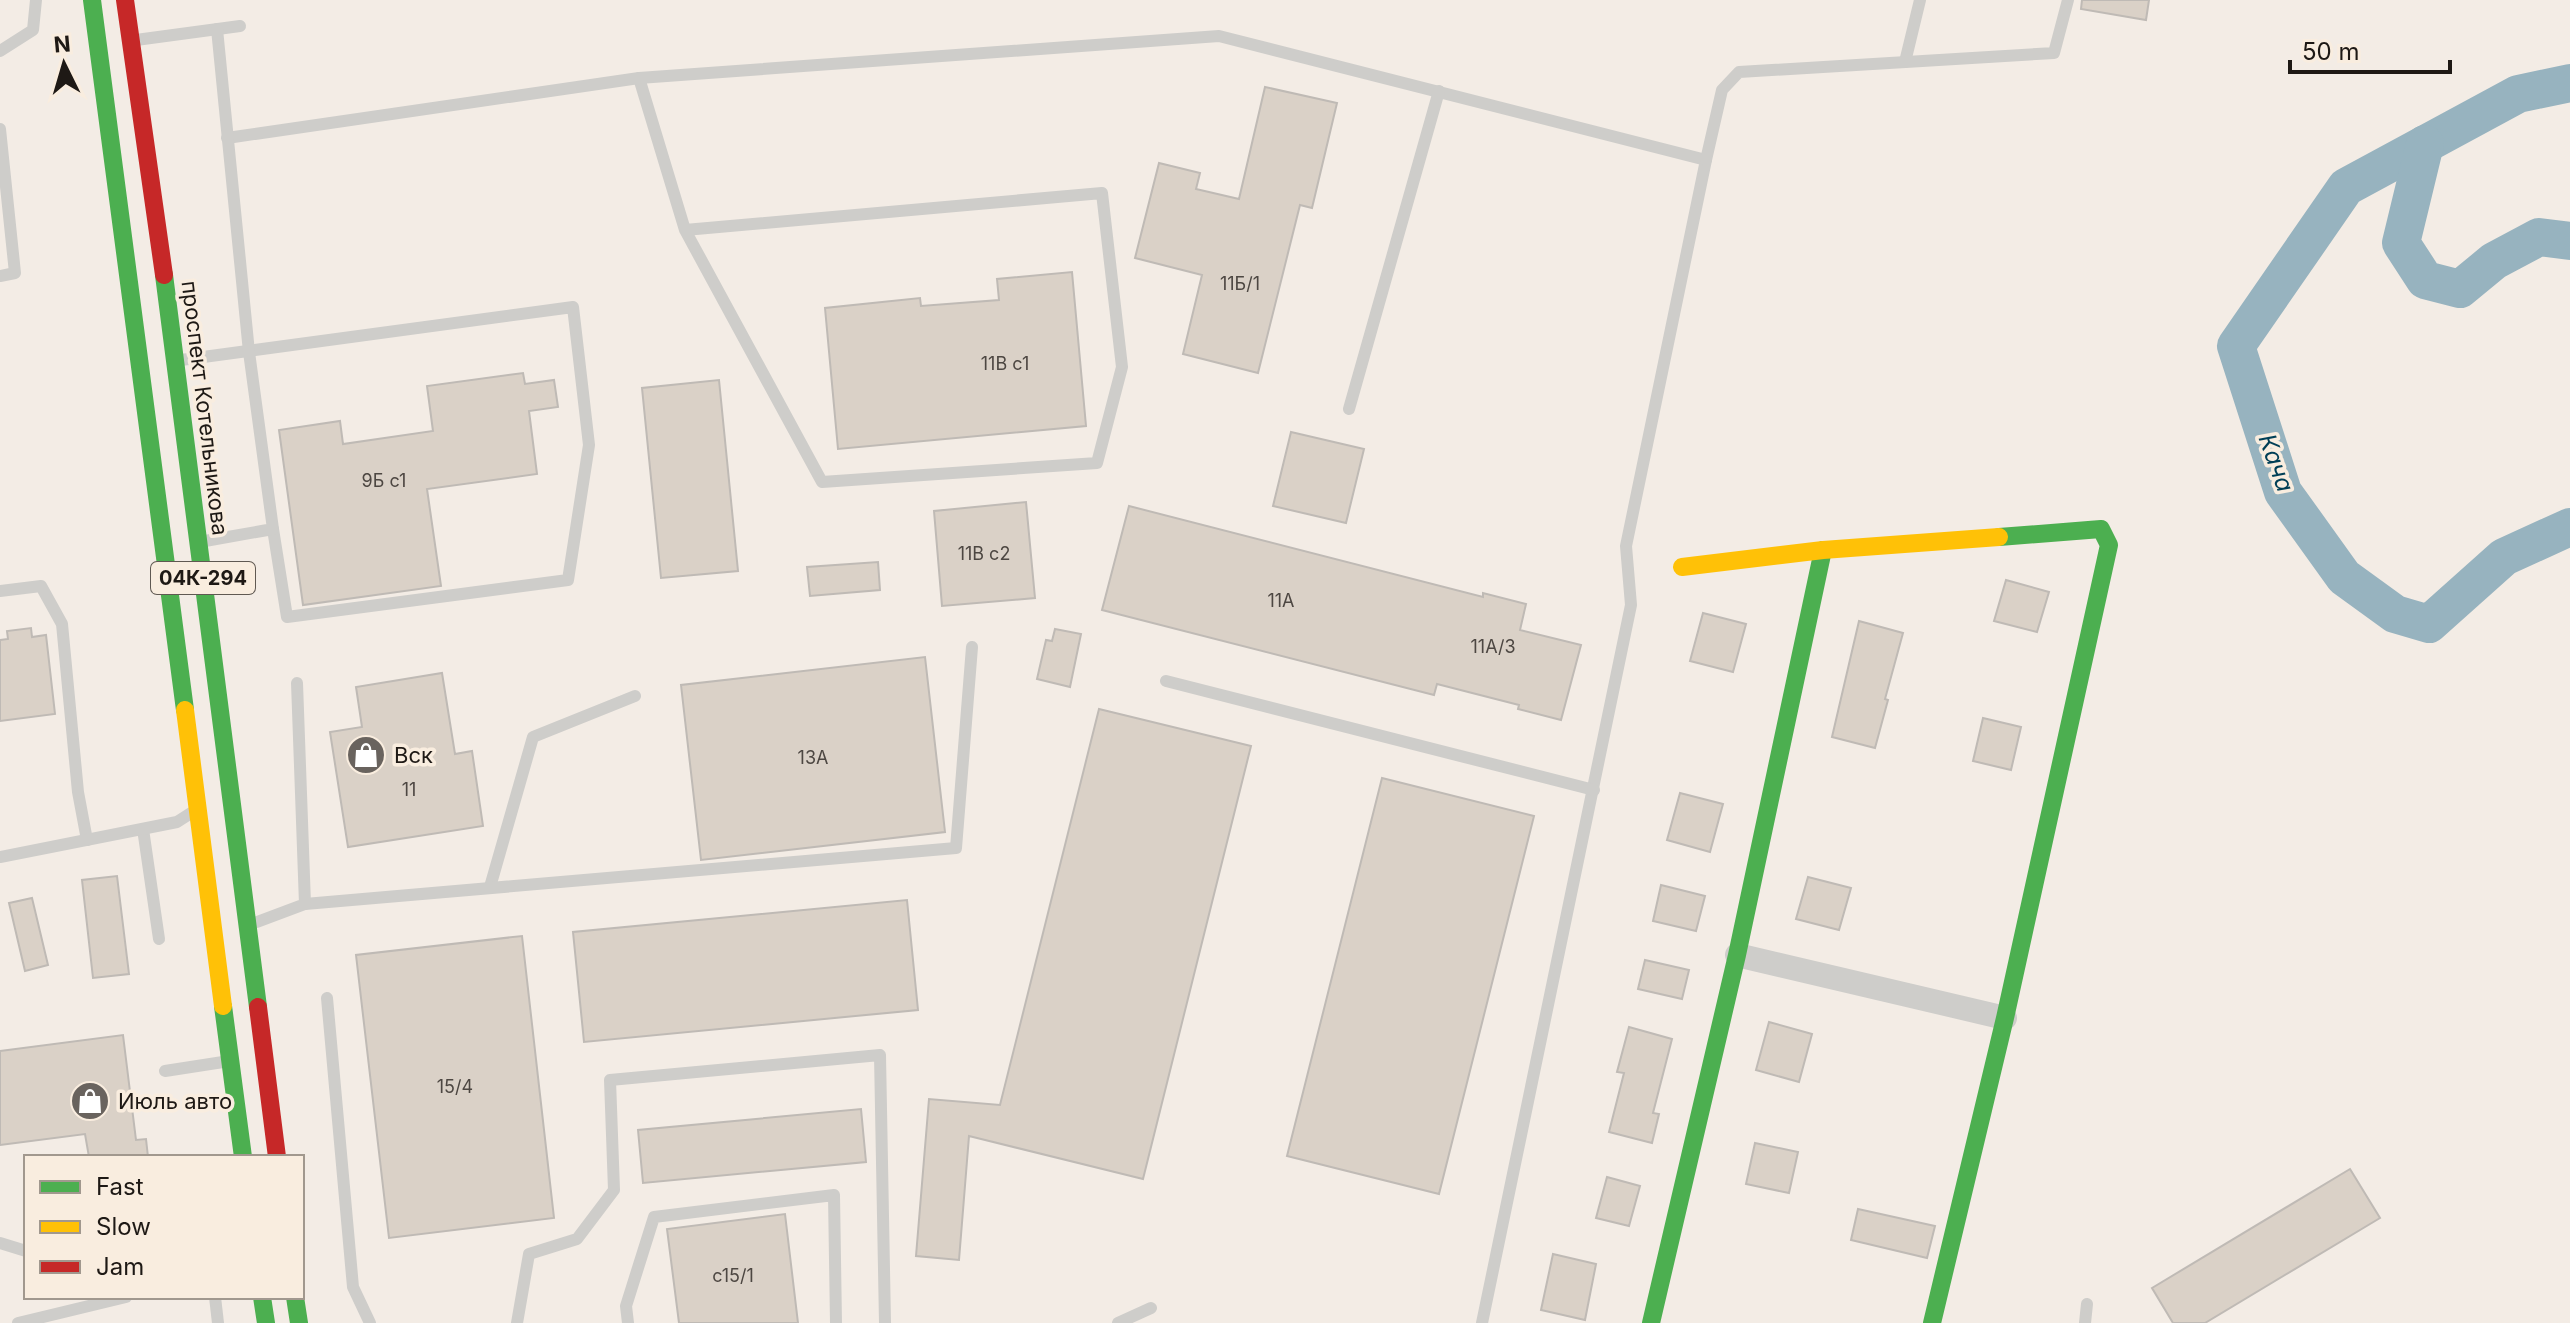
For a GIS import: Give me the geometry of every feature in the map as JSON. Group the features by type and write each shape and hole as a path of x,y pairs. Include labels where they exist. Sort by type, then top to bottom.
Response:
{"main road":[{"name":"04К-294","path":"92,0 243,1155"},
{"name":"проспект Котельникова","path":"125,0 176,361 277,1155"},
{"path":"1682,567 1823,550 2101,529 2109,545 2005,1018 1932,1323"},
{"path":"1651,1323 1737,955 1823,550"},
{"path":"262,1299 266,1323"},
{"path":"295,1299 299,1323"}],"street":[{"path":"1737,955 2005,1018"}],"lane":[{"path":"0,51 33,30 36,0"},
{"path":"1905,62 1920,0"},
{"path":"1482,1323 1631,605 1626,546 1722,90 1739,72 2054,53 2068,0"},
{"path":"130,41 240,26"},
{"path":"176,361 249,352 573,307 589,445 568,580 287,617 249,352 217,29"},
{"path":"227,138 639,78 1219,36 1706,160"},
{"path":"639,78 685,230 822,482 1097,463 1122,367 1102,193 685,230"},
{"path":"1349,409 1439,91"},
{"path":"0,129 15,273 0,276"},
{"path":"199,542 273,529"},
{"path":"0,591 41,586 62,624 78,792 87,840"},
{"path":"247,926 305,904 956,848 972,647"},
{"path":"1166,681 1594,790"},
{"path":"297,683 305,904"},
{"path":"490,887 533,737 635,696"},
{"path":"0,857 177,822 198,809"},
{"path":"143,829 159,939"},
{"path":"327,998 353,1287 370,1323"},
{"path":"517,1323 529,1254 577,1239 614,1190 610,1080 880,1055 885,1323"},
{"path":"165,1071 230,1061"},
{"path":"628,1323 626,1306 654,1217 834,1195 836,1323"},
{"path":"0,1243 24,1250"},
{"path":"215,1299 218,1323"},
{"path":"18,1323 101,1300"},
{"path":"2085,1323 2087,1304"},
{"path":"1118,1323 1151,1308"}],"building":[{"path":"2082,0 2149,0 2146,20 2081,9"},
{"path":"1265,87 1337,103 1312,208 1300,205 1258,373 1183,354 1202,275 1135,258 1159,163 1200,173 1196,189 1239,199"},
{"path":"1072,272 1086,426 838,449 825,308 920,298 921,306 999,300 997,279"},
{"path":"523,373 525,384 554,380 558,407 529,411 537,474 427,489 441,586 303,605 279,430 340,421 343,444 433,431 427,386"},
{"path":"719,380 738,571 661,578 642,388"},
{"path":"1291,432 1364,449 1346,523 1273,506"},
{"path":"1026,502 1035,598 942,606 934,511"},
{"path":"1129,506 1483,597 1483,593 1526,604 1520,630 1581,645 1561,720 1518,709 1519,705 1437,684 1434,695 1102,610"},
{"path":"878,562 880,590 810,596 807,567"},
{"path":"2006,580 2049,592 2037,632 1994,621"},
{"path":"1703,613 1746,624 1733,672 1690,661"},
{"path":"1859,621 1903,633 1875,748 1832,737"},
{"path":"31,628 32,637 46,635 55,714 0,721 0,640 8,639 7,631"},
{"path":"1055,629 1081,634 1070,687 1037,679 1046,640 1052,641"},
{"path":"925,657 945,832 701,860 681,685"},
{"path":"442,673 455,754 472,751 483,826 348,847 330,732 362,727 356,687"},
{"path":"1099,709 1251,746 1143,1179 969,1136 959,1260 916,1256 929,1099 1000,1105"},
{"path":"1983,718 2021,727 2011,770 1973,761"},
{"path":"1382,778 1534,816 1439,1194 1287,1156"},
{"path":"1680,793 1723,804 1710,852 1667,840"},
{"path":"117,876 129,974 93,978 82,880"},
{"path":"1808,877 1851,888 1839,930 1796,919"},
{"path":"1661,885 1705,896 1696,931 1653,921"},
{"path":"32,898 48,965 25,971 9,903"},
{"path":"907,900 918,1010 584,1042 573,932"},
{"path":"522,936 554,1218 389,1238 356,955"},
{"path":"1645,960 1689,970 1682,999 1638,989"},
{"path":"1769,1022 1812,1034 1799,1082 1756,1070"},
{"path":"1629,1027 1672,1039 1653,1113 1659,1114 1652,1143 1609,1132 1624,1073 1617,1072"},
{"path":"123,1035 136,1140 146,1139 148,1155 89,1155 85,1134 0,1145 0,1051"},
{"path":"861,1109 866,1162 643,1183 638,1130"},
{"path":"1755,1143 1798,1152 1789,1193 1746,1184"},
{"path":"2350,1169 2380,1218 2205,1323 2173,1323 2152,1288"},
{"path":"1607,1177 1640,1186 1629,1226 1596,1218"},
{"path":"1858,1209 1935,1226 1927,1258 1851,1240"},
{"path":"785,1214 798,1323 679,1323 667,1229"},
{"path":"1553,1254 1596,1264 1585,1320 1541,1310"}],"waterway":[{"name":"Кача","path":"2570,83 2518,94 2346,187 2236,346 2283,492 2344,577 2395,614 2429,624 2504,557 2570,527"},
{"name":"Кача","path":"2425,144 2401,243 2425,280 2460,289 2494,261 2539,237 2570,241"}],"traffic: fast":[{"path":"92,0 185,710"},
{"path":"164,275 258,1007"},
{"path":"1932,1323 2005,1018 2109,545 2101,529 1999,537"},
{"path":"1651,1323 1737,955 1823,550"},
{"path":"223,1006 243,1155"},
{"path":"262,1299 266,1323"},
{"path":"295,1299 299,1323"}],"traffic: slow":[{"path":"1682,567 1823,550 1999,537"},
{"path":"185,710 223,1006"}],"traffic: jam":[{"path":"125,0 164,275"},
{"path":"258,1007 277,1155"}],"place":[{"name":"Вск","path":"366,755"},
{"name":"Июль авто","path":"90,1101"}]}
